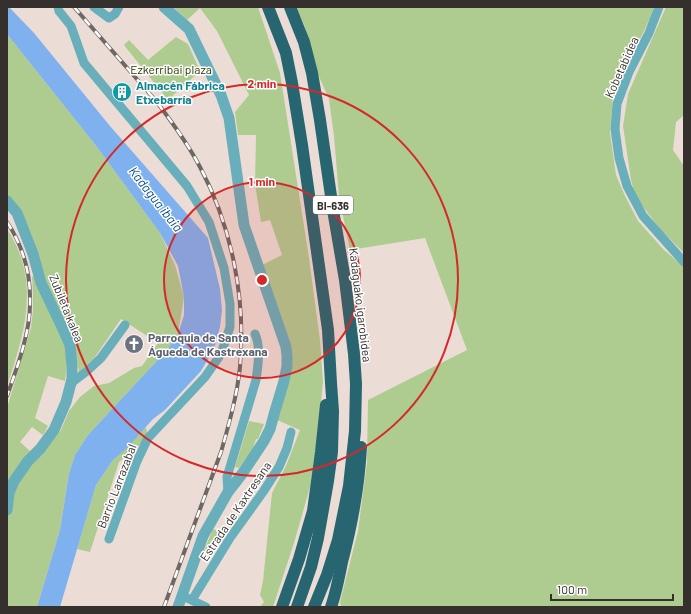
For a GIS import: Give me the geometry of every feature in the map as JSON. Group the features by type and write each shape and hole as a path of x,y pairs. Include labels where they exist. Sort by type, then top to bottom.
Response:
{"highway":[{"name":"BI-636","path":"268,7 286,53 292,83 328,330 333,411 332,452 318,538 311,567 297,607"},
{"name":"Kadaguako igarobidea","path":"290,7 304,42 312,73 349,307 356,384 355,431 350,478 338,540 327,575 314,607"},
{"path":"282,607 313,511 326,404 331,383"},
{"path":"331,607 347,545 358,490 362,433 356,407"}],"street":[{"name":"Barrio Larrazabal","path":"58,7 58,10 70,26 84,63 187,186 209,222 224,268 230,304 230,327 221,354 205,377 148,438 137,461 109,539"},
{"path":"94,7 109,18 115,14 119,7"},
{"path":"164,7 189,29 224,103 229,118 244,225 286,347 287,356 287,366 284,380 270,429 264,441 228,492 203,536 187,594 178,607"},
{"name":"Kobetabidea","path":"659,7 649,33 629,72 617,104 615,130 619,158 626,186 643,216 684,262"},
{"name":"Zubileta kalea","path":"7,201 17,213 33,254 41,284 70,345 72,366 72,379 66,402 54,430 40,449 28,461 14,481 9,493 7,510"},
{"path":"70,384 101,358 125,325"},
{"name":"Estrada de Kaxtresana","path":"228,492 227,477 256,380 258,366 258,339 255,334"},
{"name":"Estrada de Kaxtresana","path":"187,594 230,538 279,467 287,448 291,432"},
{"path":"187,594 206,607"}],"green space":[{"path":"173,7 258,7 280,73 309,258 320,340 323,382 317,441 310,487 294,543 273,607 260,607 264,602 260,595 263,581 272,493 286,466 300,430 277,420 291,374 292,354 262,265 282,255 270,220 261,222 255,184 256,135 238,135 235,112 249,95 217,31 200,8 187,20"},
{"path":"296,7 654,7 613,96 610,133 616,175 638,221 664,250 684,267 684,607 341,607 340,602 358,531 367,463 368,400 467,350 425,238 350,250 339,196 329,99 316,70 305,27"},
{"path":"666,7 684,7 684,115 676,122 673,150 684,166 684,253 660,229 635,196 631,180 623,126 628,94"},
{"path":"7,34 97,147 160,233 175,265 184,297 178,334 167,350 88,435 75,455 69,473 60,530 37,607 7,607 7,408 31,328 33,310 32,277 34,276 65,345 67,363 65,381 48,376 35,418 48,426 43,435 32,427 20,442 30,451 41,456 61,430 69,411 80,397 94,386 109,383 134,368 142,366 158,343 121,319 95,357 79,372 73,343 7,198"},
{"name":"Ezkerribai plaza","path":"176,37 188,44 200,71 168,100 124,45 129,40 148,60"},
{"path":"7,229 18,248 24,268 27,287 24,326 14,366 7,386"},
{"path":"249,421 264,424 253,448 239,468 235,467"},
{"path":"146,427 148,438 119,462 90,552 77,549 96,485 113,460"},
{"path":"213,529 223,533 210,559 202,556"}],"water":[{"name":"Kadagua ibaia","path":"7,7 9,7 34,33 110,126 208,238 220,289 222,310 220,327 214,349 201,371 165,410 153,419 126,449 113,460 96,485 60,607 37,607 60,530 69,473 75,455 88,435 167,350 178,334 184,315 184,297 178,266 160,233 97,147 7,34"}],"railway":[{"path":"74,7 156,101 180,133 195,158 221,214 234,264 238,290 241,316 241,341 237,389 221,452 164,607"},
{"path":"7,222 22,251 30,293 28,327 19,362 7,396"}],"place":[{"name":"Almacén Fábrica Etxebarría","path":"122,92"},
{"name":"Parroquia de Santa Águeda de Kastrexana","path":"134,344"}]}
